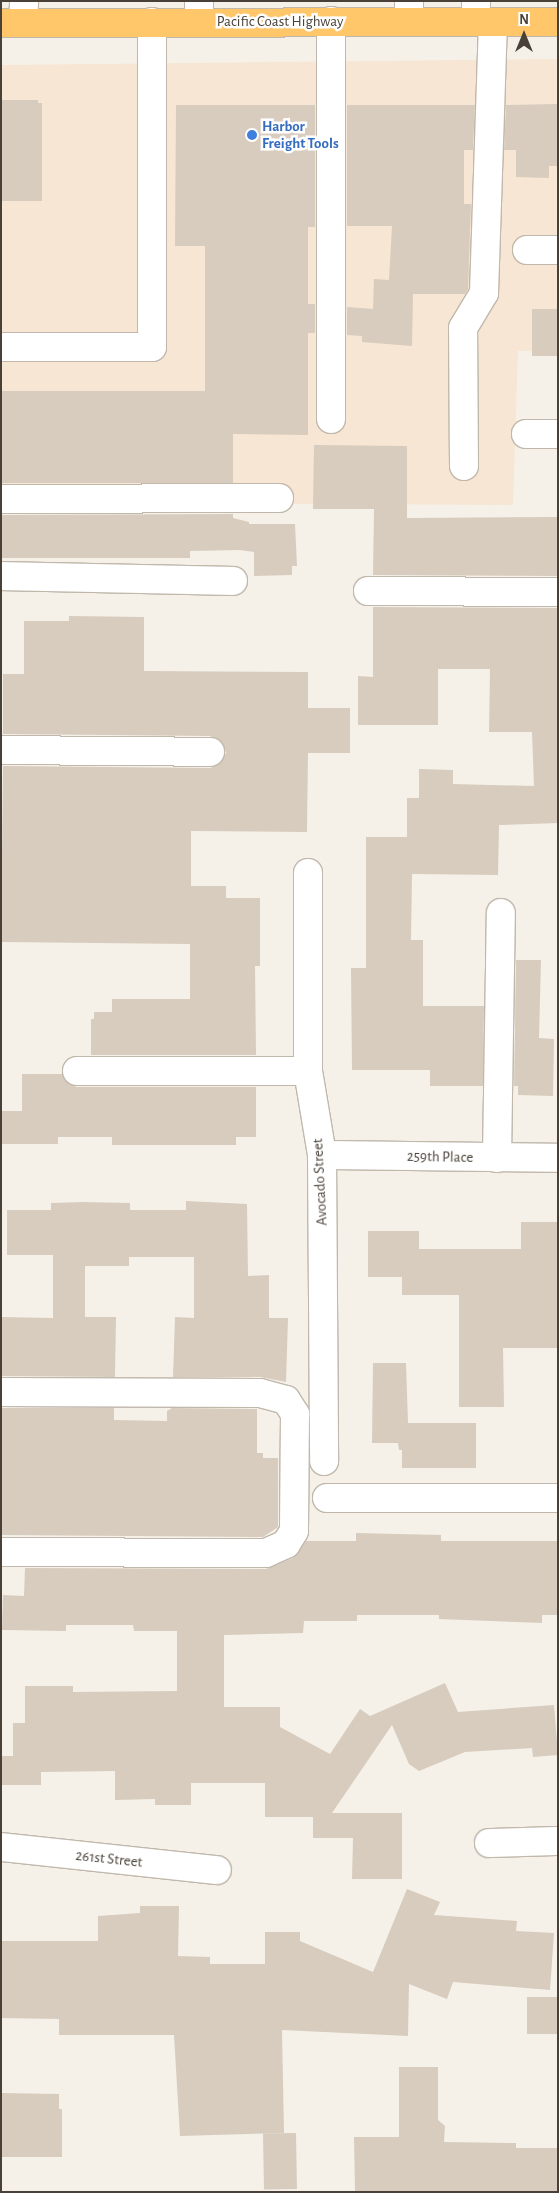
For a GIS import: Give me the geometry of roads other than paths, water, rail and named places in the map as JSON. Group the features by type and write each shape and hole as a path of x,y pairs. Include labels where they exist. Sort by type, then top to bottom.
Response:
{"highway":[{"name":"Pacific Coast Highway","path":"16,16 152,22 199,12 331,21 409,11 558,22"}],"street":[{"path":"464,466 463,328 484,293 481,15"},
{"path":"331,21 331,419"},
{"path":"1,348 152,348 152,22"},
{"path":"527,250 558,250"},
{"path":"526,434 558,434"},
{"path":"1,499 279,498"},
{"path":"1,576 233,581"},
{"path":"368,591 558,592"},
{"path":"1,750 210,752"},
{"name":"Avocado Street","path":"308,873 308,1071 322,1155 324,1460"},
{"path":"497,1158 500,913"},
{"path":"77,1071 308,1071"},
{"name":"259th Place","path":"322,1155 558,1158"},
{"path":"1,1392 260,1393 286,1400 295,1414 294,1531 286,1544 266,1554 1,1552"},
{"path":"327,1498 558,1498"},
{"path":"490,1843 558,1841"},
{"name":"261st Street","path":"1,1847 217,1870"}],"place":[{"name":"Harbor Freight Tools","path":"252,135"}]}
